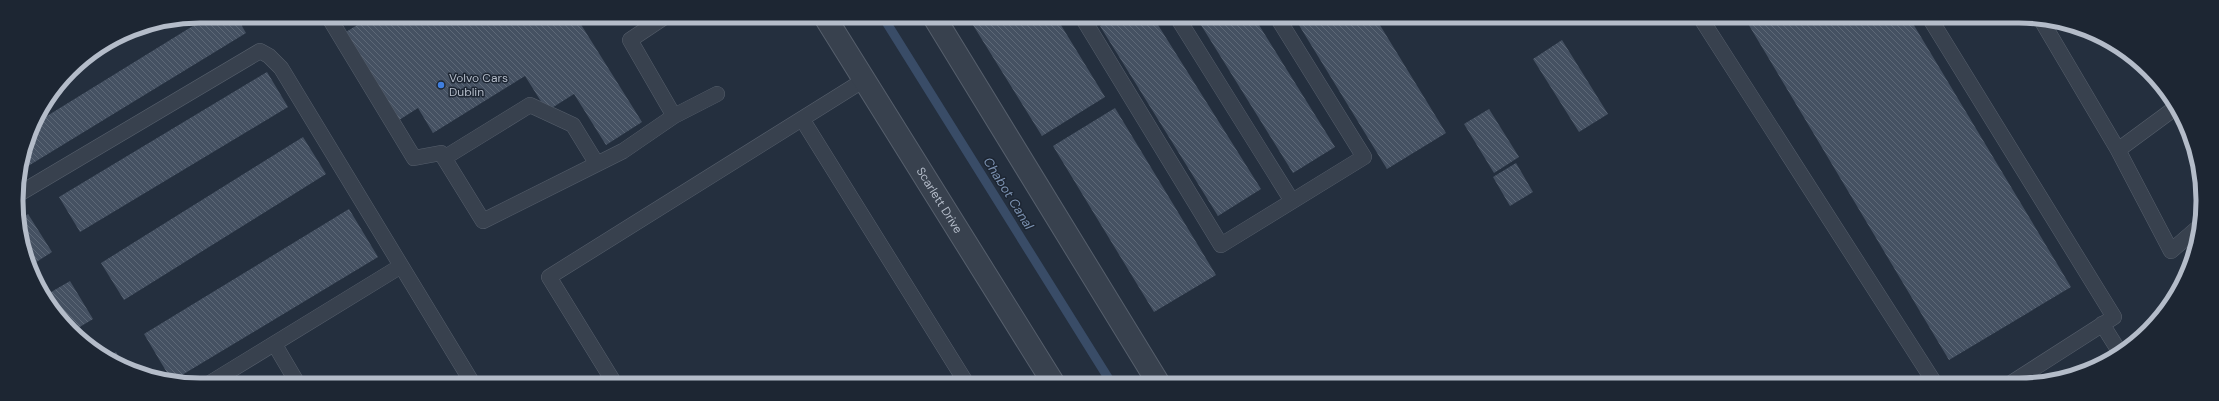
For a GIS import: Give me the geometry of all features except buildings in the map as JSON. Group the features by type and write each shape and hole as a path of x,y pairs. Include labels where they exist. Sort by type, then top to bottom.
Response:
{"street":[{"name":"Scarlett Drive","path":"829,23 1050,378"},
{"path":"938,23 1155,378"}],"lane":[{"path":"332,23 414,158 441,153 483,221 623,151 674,116 717,94"},
{"path":"656,23 630,40 674,116"},
{"path":"1086,23 1221,244 1364,157 1282,23"},
{"path":"1182,23 1292,201"},
{"path":"1704,23 1932,378"},
{"path":"1931,23 2114,317 2019,378"},
{"path":"2044,25 2118,150 2171,251 2193,232"},
{"path":"23,191 260,51 269,56 281,68 468,378"},
{"path":"611,378 549,277 864,80"},
{"path":"444,158 530,105 573,125 597,164"},
{"path":"2118,150 2171,111"},
{"path":"802,119 963,378"},
{"path":"220,378 401,266"},
{"path":"2102,324 2116,348"},
{"path":"275,345 294,378"}],"waterway":[{"name":"Chabot Canal","path":"887,23 1108,378"}],"place":[{"name":"Volvo Cars Dublin","path":"441,85"}]}
